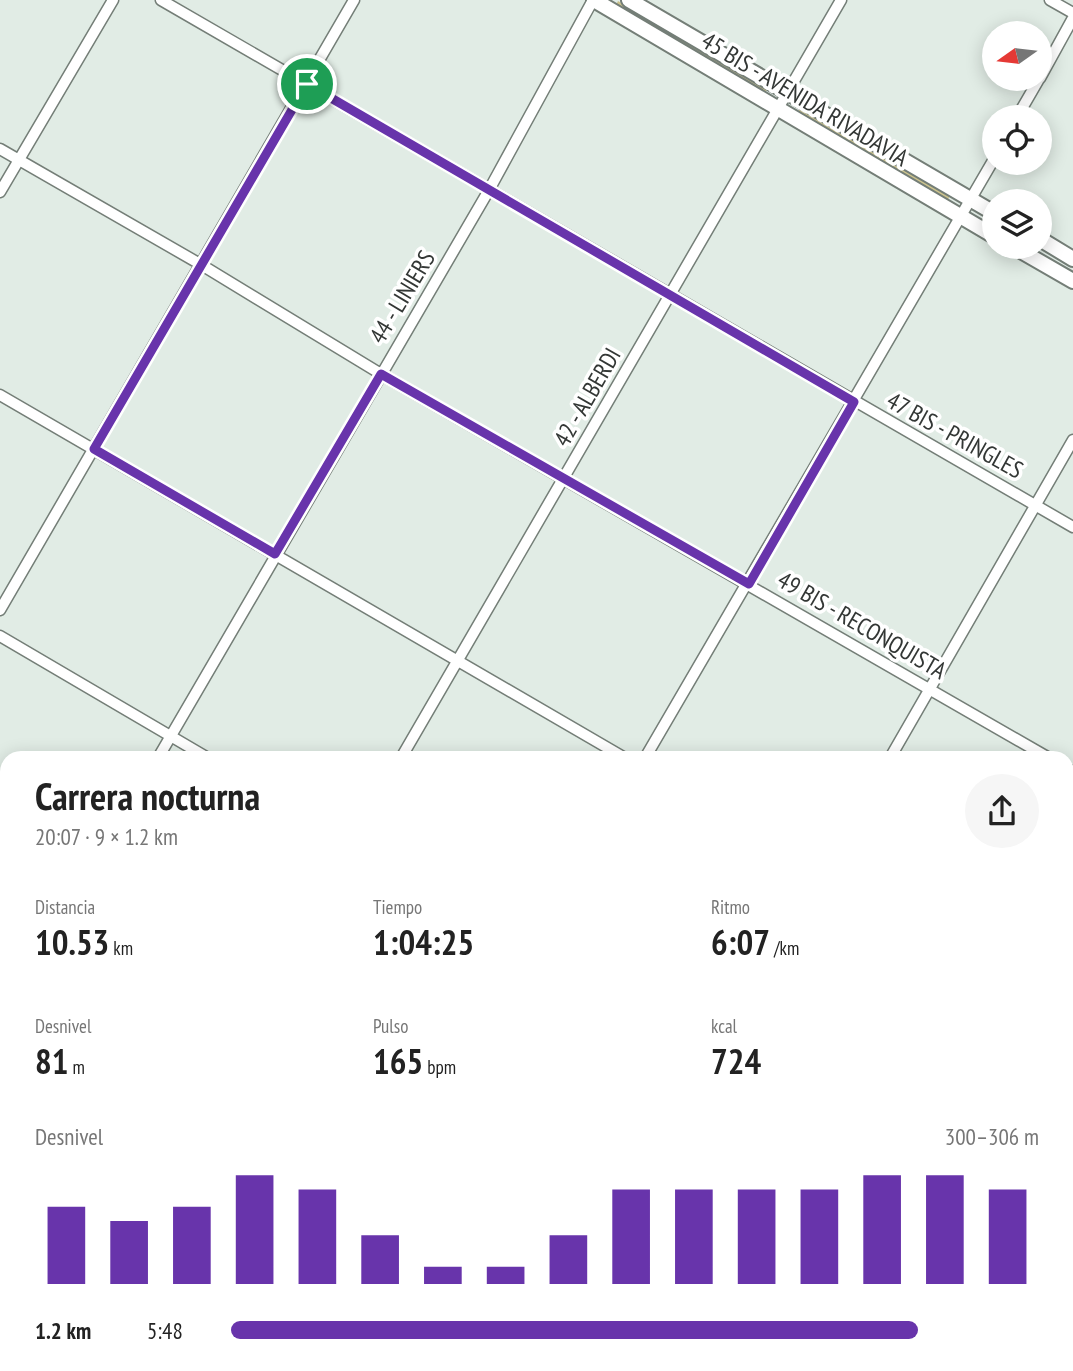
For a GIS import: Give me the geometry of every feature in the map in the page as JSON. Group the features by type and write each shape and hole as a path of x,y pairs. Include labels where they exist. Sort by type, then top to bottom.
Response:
{"main road":[{"name":"45 BIS - AVENIDA RIVADAVIA","path":"593,0 982,229"},
{"name":"45 BIS - AVENIDA RIVADAVIA","path":"629,0 982,206"},
{"path":"1052,246 1073,259"},
{"path":"1035,259 1073,281"}],"street":[{"path":"0,192 113,0"},
{"name":"47 BIS - PRINGLES","path":"161,0 1073,527"},
{"path":"0,610 354,0"},
{"name":"44 - LINIERS","path":"162,751 489,190 593,0"},
{"name":"42 - ALBERDI","path":"405,751 841,0"},
{"path":"1050,0 1073,15 1052,54"},
{"name":"49 BIS - RECONQUISTA","path":"0,149 200,264 381,374 1037,751"},
{"path":"649,751 749,584 985,175"},
{"path":"0,394 613,751"},
{"path":"894,751 1073,440"},
{"path":"0,636 196,751"}],"shaded area":[{"path":"618,1 767,89 765,94 616,5"},
{"path":"800,108 950,195 948,200 798,112"}],"route":[{"path":"307,84 854,402 749,584 381,374 275,554 94,449 307,84"}]}
